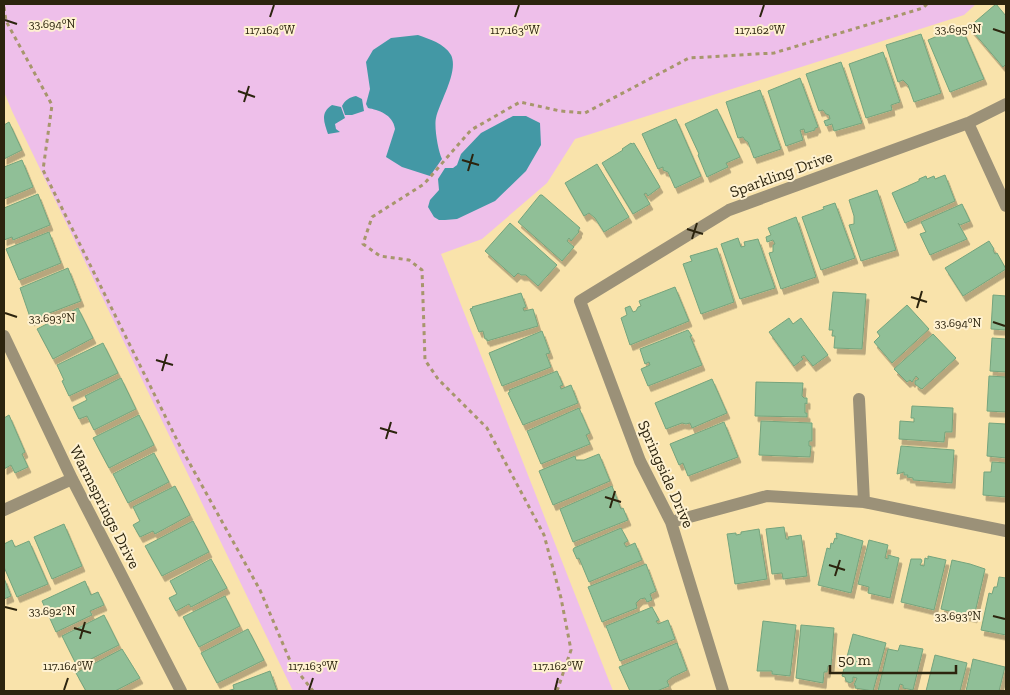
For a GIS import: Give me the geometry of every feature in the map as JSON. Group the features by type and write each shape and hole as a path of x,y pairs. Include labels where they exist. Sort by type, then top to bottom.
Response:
{"street":[{"name":"Sparkling Drive","path":"580,302 729,210 968,123 1006,104"},
{"path":"968,123 1006,206"},
{"name":"Springside Drive","path":"580,302 640,461 671,522 723,691"},
{"name":"Warmsprings Drive","path":"4,336 72,479 181,691"},
{"path":"859,399 864,502"},
{"path":"4,510 72,479"},
{"path":"671,522 767,496 864,502 1006,531"}],"path":[{"path":"556,691 571,650 561,598 544,535 487,428 438,379 424,360 422,270 410,260 380,256 363,244 372,217 424,184 471,130 520,102 585,113 689,58 774,52 923,8 927,4"},
{"path":"4,6 6,21 52,105 44,170 180,446 260,590 291,663 313,691"}],"shaded area":[{"path":"4,4 976,4 964,15 575,139 547,183 482,239 441,254 613,691 293,691 4,92"}],"water":[{"path":"418,35 444,47 451,55 453,62 451,77 436,118 437,139 442,159 430,176 402,167 386,157 395,129 394,124 388,116 368,108 366,104 370,89 366,62 373,50 391,38"},
{"path":"356,96 362,99 364,111 345,115 343,104 348,99"},
{"path":"332,105 341,107 345,118 335,124 336,129 340,132 328,134 324,115"},
{"path":"513,116 526,116 540,123 541,145 526,171 495,201 457,219 439,220 434,217 428,207 430,200 439,190 438,179 445,168 453,168 457,165 461,154 481,133"}],"building":[{"path":"996,4 1006,16 1006,64 1003,67 969,27"},
{"path":"961,26 984,79 950,92 928,40"},
{"path":"921,34 941,93 914,102 908,85 903,80 898,82 886,45"},
{"path":"883,52 900,102 891,105 892,110 866,118 849,64"},
{"path":"841,62 862,123 834,131 832,124 826,126 824,121 830,119 829,115 823,110 819,111 806,74"},
{"path":"800,78 818,127 805,133 804,129 800,130 803,140 786,146 768,91"},
{"path":"760,90 781,149 754,158 748,142 743,137 738,138 726,102"},
{"path":"717,109 740,157 726,163 728,167 707,177 685,124"},
{"path":"676,119 701,176 675,188 668,172 663,170 663,167 658,169 642,134"},
{"path":"9,122 22,150 4,159 4,125"},
{"path":"631,143 634,143 660,187 648,196 646,193 644,194 650,204 633,214 602,163"},
{"path":"22,160 33,187 4,199 4,167"},
{"path":"597,164 629,217 604,232 595,218 589,213 584,216 565,183"},
{"path":"945,175 955,201 905,223 892,193 926,176 927,179 934,176 935,179"},
{"path":"877,190 896,250 861,261 849,225 854,224 854,216 849,200"},
{"path":"38,194 50,225 13,240 12,237 4,240 4,208"},
{"path":"540,195 580,228 571,241 569,238 567,241 574,247 562,261 518,222"},
{"path":"835,203 855,258 821,270 802,217"},
{"path":"962,204 970,221 960,225 958,223 967,239 930,255 920,234 926,232 921,222"},
{"path":"796,217 816,277 781,289 769,253 773,252 773,245 775,244 773,240 767,242 766,237 771,235 768,228"},
{"path":"510,223 557,265 538,286 526,275 518,273 514,277 485,251"},
{"path":"49,232 61,263 19,280 6,249"},
{"path":"738,238 741,247 745,246 744,242 758,239 775,288 740,299 721,244"},
{"path":"989,241 995,254 997,253 1006,269 963,296 945,268"},
{"path":"717,248 734,302 701,314 683,264 692,261 690,256"},
{"path":"68,268 81,301 31,320 20,288"},
{"path":"675,287 689,321 630,345 621,318 627,315 625,308 630,306 633,312 636,311 641,306 639,301"},
{"path":"833,292 866,294 862,349 834,348 835,336 832,336 833,330 829,330"},
{"path":"521,293 526,307 523,308 524,311 533,309 538,326 487,341 483,331 479,332 470,309"},
{"path":"993,295 1006,296 1006,330 991,329"},
{"path":"907,305 929,329 892,363 874,342 880,336 877,332"},
{"path":"78,308 93,338 53,359 37,329"},
{"path":"789,318 793,324 801,318 828,355 813,366 804,355 801,357 803,359 794,366 769,332"},
{"path":"688,330 702,365 648,386 641,369 650,365 649,362 645,364 640,349"},
{"path":"542,331 550,353 546,354 551,367 502,386 489,353"},
{"path":"933,334 956,358 922,389 915,384 915,381 919,379 916,376 912,382 910,380 907,382 894,369"},
{"path":"992,338 1006,339 1006,372 990,371"},
{"path":"103,343 118,373 69,396 57,365"},
{"path":"557,371 563,385 560,386 561,389 571,385 578,403 523,425 508,393 510,392 509,390"},
{"path":"989,376 1006,377 1006,412 987,411"},
{"path":"121,378 136,409 94,430 87,416 79,419 73,407 87,400 85,396"},
{"path":"712,379 727,413 692,428 690,423 682,423 666,429 655,403"},
{"path":"756,382 803,383 802,396 807,398 805,413 807,413 807,417 755,416"},
{"path":"912,406 953,408 952,432 945,432 944,442 899,439 900,421 914,422 914,418 911,418"},
{"path":"579,408 590,433 586,435 590,444 541,464 527,431"},
{"path":"9,415 25,452 22,454 28,467 15,473 11,465 4,469 4,418"},
{"path":"139,415 154,445 109,468 93,438"},
{"path":"761,421 812,423 812,441 809,441 809,446 811,446 810,457 759,455"},
{"path":"724,422 738,457 688,476 683,463 679,465 670,444"},
{"path":"989,423 1006,424 1006,458 987,456"},
{"path":"901,446 954,450 952,483 913,480 913,478 907,477 908,475 904,475 904,472 897,474"},
{"path":"154,453 169,482 128,503 113,474"},
{"path":"599,454 610,481 553,505 539,471 575,456 576,460 584,460"},
{"path":"992,462 1006,463 1006,497 983,495 984,472 991,472"},
{"path":"175,486 190,515 155,534 153,531 140,537 133,525 140,521 133,507"},
{"path":"612,486 621,509 623,508 628,520 573,542 560,509"},
{"path":"193,521 209,552 162,576 145,546"},
{"path":"64,524 82,566 52,579 34,537"},
{"path":"784,527 786,539 801,535 807,576 783,579 782,573 772,574 766,529"},
{"path":"621,528 628,541 624,543 626,547 635,543 642,560 589,582 579,558 577,559 573,550 574,548"},
{"path":"759,529 767,579 735,584 727,534 736,533 736,535 741,534 741,532"},
{"path":"836,533 863,541 851,593 818,585 827,548 830,549 831,543 833,544 835,538 837,539"},
{"path":"12,540 15,547 29,541 48,584 17,597 4,567 4,544"},
{"path":"869,540 888,545 885,558 888,559 888,555 899,558 890,598 868,593 869,587 858,584"},
{"path":"928,556 946,560 934,610 901,602 911,559 921,559 920,565 924,566 925,558 928,559"},
{"path":"211,559 227,588 191,607 189,604 176,611 169,598 177,594 170,581"},
{"path":"952,560 985,569 974,617 941,609"},
{"path":"646,564 656,591 650,594 652,600 647,602 645,598 640,599 636,603 637,608 602,622 588,587"},
{"path":"999,577 1006,578 1006,635 981,630 989,593 992,594 994,587 997,587"},
{"path":"4,578 11,596 4,599"},
{"path":"85,581 91,595 98,592 104,605 90,611 92,615 56,632 42,601"},
{"path":"225,596 240,626 199,647 183,617"},
{"path":"652,607 659,620 656,621 658,624 668,620 675,639 620,661 606,626"},
{"path":"104,615 119,645 77,666 62,636"},
{"path":"763,621 796,625 790,676 772,674 772,671 757,671"},
{"path":"801,625 834,628 831,666 828,666 827,672 824,672 823,683 796,678"},
{"path":"248,629 264,660 217,683 201,653"},
{"path":"853,634 886,643 873,691 855,688 856,686 854,685 857,678 853,677 853,681 850,683 842,676"},
{"path":"677,643 687,670 672,677 667,681 669,686 657,691 630,691 619,667"},
{"path":"900,645 923,649 913,690 903,688 903,685 900,684 898,691 878,691 888,649 898,651"},
{"path":"122,649 140,678 115,691 86,691 76,673"},
{"path":"935,655 967,663 960,691 926,691"},
{"path":"973,659 1005,667 999,691 966,691"},
{"path":"270,671 277,691 227,691 234,689 233,685"}]}
